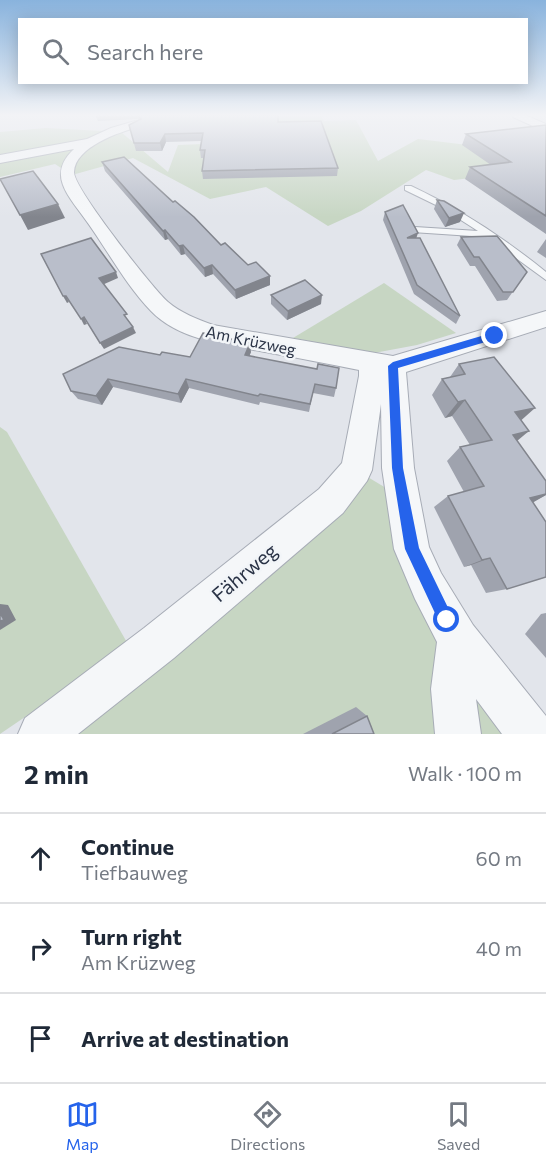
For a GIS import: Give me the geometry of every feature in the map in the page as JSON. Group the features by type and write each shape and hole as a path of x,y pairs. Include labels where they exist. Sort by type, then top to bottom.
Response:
{"street":[{"name":"Am Krüzweg","path":"0,159 52,149"},
{"name":"Am Krüzweg","path":"82,149 72,158 66,170 73,190 133,276 167,314 190,326 210,333 382,365 546,320"},
{"path":"382,365 412,549 428,586 458,640 531,734"},
{"name":"Fährweg","path":"41,734 159,643 331,501 356,470 372,376 382,365"},
{"path":"458,640 453,689 458,734"}],"lane":[{"path":"408,188 453,210 492,234 546,277"},
{"path":"415,230 492,234"}],"green space":[{"path":"0,149 141,149 168,172 176,149 372,149 378,161 399,149 479,149 504,174 454,180 426,170 361,211 328,226 266,187 210,199 133,158 72,175 55,164 0,177"},
{"path":"384,283 456,333 417,345 374,353 293,338"},
{"path":"0,427 7,432 129,646 0,734"},
{"path":"356,470 401,497 412,549 532,734 38,734 331,501"}],"building":[{"path":"331,149 338,168 202,171 205,150 200,150"},
{"path":"491,149 546,149 546,216 470,167 511,162"},
{"path":"124,157 173,202 175,201 194,217 221,245 225,243 248,265 256,262 270,276 235,290 212,265 204,268 183,245 179,246 165,230 163,231 102,162"},
{"path":"33,171 58,204 20,215 0,179"},
{"path":"437,200 444,201 464,213 449,218"},
{"path":"403,205 418,233 407,238 420,238 460,316 417,285 385,212"},
{"path":"497,236 527,272 513,292 503,292 479,257 474,257 461,237"},
{"path":"91,238 116,272 99,278 127,314 124,315 133,327 100,343 84,317 81,319 66,296 63,296 41,254"},
{"path":"305,280 322,295 288,311 271,295"},
{"path":"203,333 250,343 245,355 317,369 318,364 339,368 336,388 315,384 310,404 260,394 258,396 186,379 178,394 108,379 96,396 71,391 63,374 119,347 160,355 162,352 190,357"},
{"path":"494,357 535,408 515,412 529,431 513,435 546,481 546,494 530,498 546,522 546,577 507,589 490,558 482,560 448,496 484,486 460,447 492,440 465,400 458,402 442,379 465,374 459,364"},
{"path":"367,716 374,734 332,734"}],"route":[{"path":"447,620 428,586 412,549 401,497 393,366 495,336"}]}
